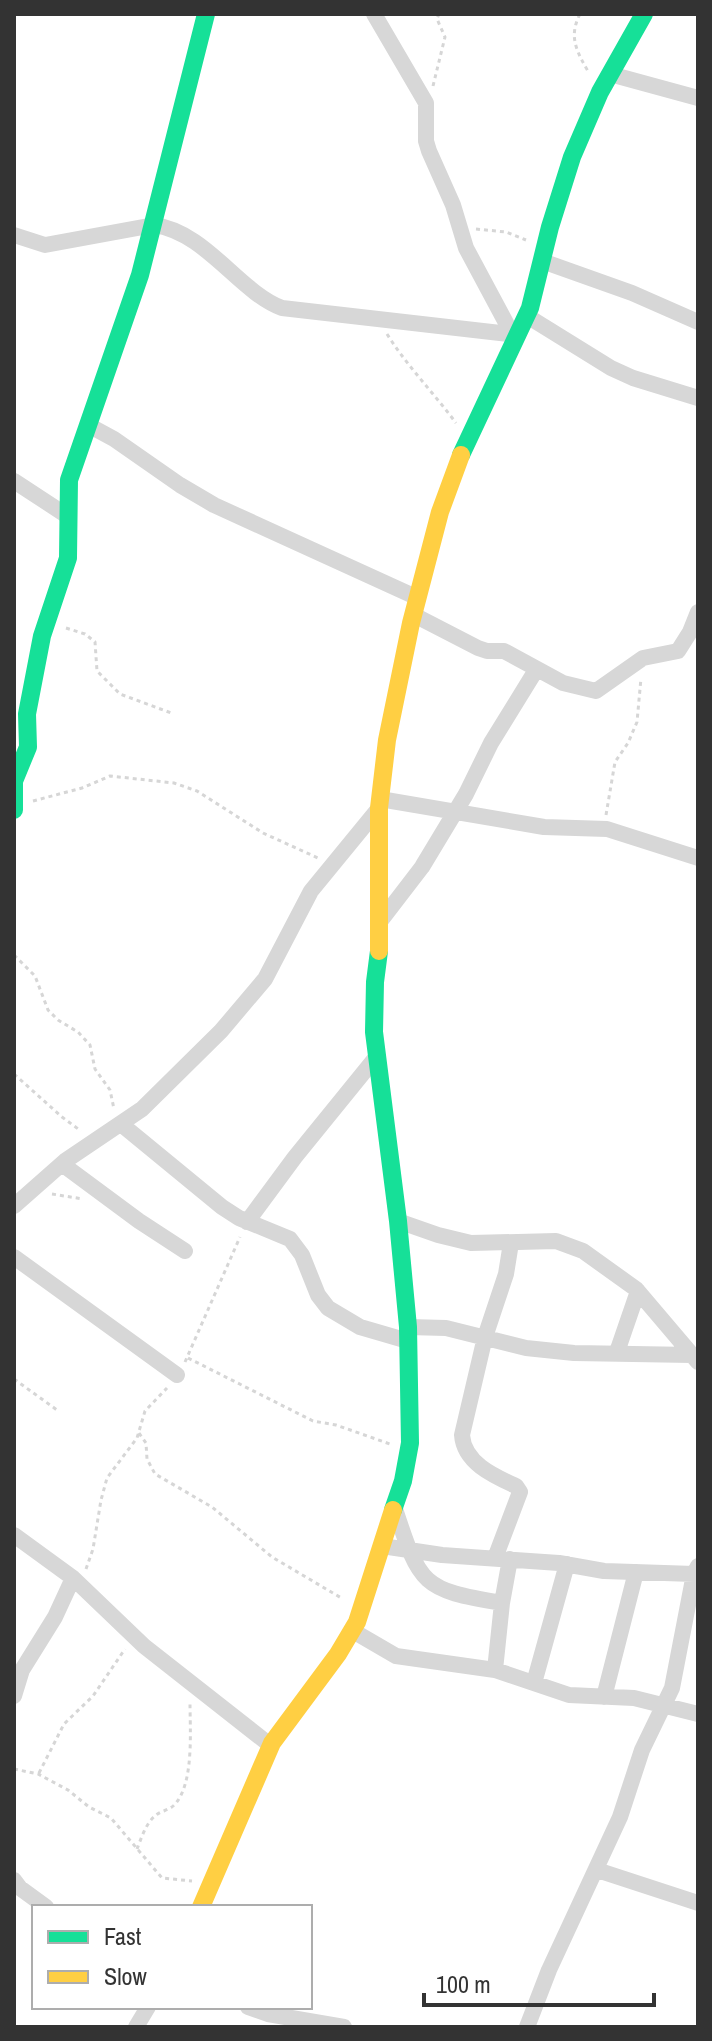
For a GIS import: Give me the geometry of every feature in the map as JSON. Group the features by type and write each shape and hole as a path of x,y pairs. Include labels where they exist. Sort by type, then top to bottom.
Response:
{"street":[{"path":"15,806 14,781 28,747 21,708 66,569 70,538 69,480 121,335 154,225 163,176 206,14"},
{"path":"374,14 403,60 428,111 426,141 466,248 478,274 515,334"},
{"path":"202,1905 270,1745 287,1717 316,1685 353,1631 394,1508 409,1450 408,1334 398,1221 374,1032 379,956 379,804 387,740 416,606 440,512 457,463 515,334 527,316 572,157 600,92 644,14"},
{"path":"610,74 698,98"},
{"path":"14,235 45,245 63,244 154,225 172,229 211,253 272,305 300,311 515,334"},
{"path":"543,257 698,322"},
{"path":"527,316 611,368 698,398"},
{"path":"90,426 214,505 416,606 487,651 504,651 563,683 596,691 643,658 678,651 698,612"},
{"path":"14,481 69,517"},
{"path":"379,923 422,867 536,670"},
{"path":"379,804 456,810 544,827 603,829 698,858"},
{"path":"14,1206 62,1164 142,1109 197,1057 265,979 311,891 379,804"},
{"path":"247,1222 377,1056"},
{"path":"121,1124 222,1207 247,1222 290,1239 302,1255 318,1295 328,1308 360,1327 408,1334 446,1328 526,1348 695,1358"},
{"path":"62,1164 185,1251"},
{"path":"398,1221 471,1243 548,1240 567,1244 605,1265 638,1291 695,1358"},
{"path":"401,1253 433,1234"},
{"path":"495,1670 502,1603 502,1559 509,1518 521,1496 516,1486 475,1462 463,1443 469,1403 485,1337 499,1300 511,1243"},
{"path":"14,1257 177,1375"},
{"path":"617,1352 638,1291"},
{"path":"394,1508 416,1567 432,1585 454,1595 502,1603"},
{"path":"14,1535 76,1581 189,1683 270,1745"},
{"path":"382,1546 442,1555 567,1564 604,1571 696,1570 678,1667 664,1705 642,1750 620,1817 549,1970 527,2027"},
{"path":"537,1562 561,1587"},
{"path":"534,1683 567,1564"},
{"path":"604,1697 636,1572"},
{"path":"14,1696 22,1670 76,1581"},
{"path":"353,1631 396,1656 495,1670 569,1695 634,1698 698,1714"},
{"path":"597,1870 698,1903"},
{"path":"16,1885 43,1905"},
{"path":"136,2027 147,2009"},
{"path":"254,2009 344,2027"}],"path":[{"path":"428,111 445,37 437,19 439,14"},
{"path":"580,14 574,25 574,42 600,92"},
{"path":"456,217 474,228 518,235 543,257"},
{"path":"376,318 417,377 469,438"},
{"path":"47,621 92,638 97,671 120,694 174,714"},
{"path":"603,829 615,762 637,722 643,658"},
{"path":"15,806 50,798 110,776 174,783 197,791 263,833 332,865"},
{"path":"14,955 30,969 53,1016 78,1032 90,1045 95,1069 110,1090 115,1114 121,1124"},
{"path":"14,1074 62,1117 95,1141"},
{"path":"32,1191 113,1202"},
{"path":"76,1581 93,1549 107,1478 139,1433 145,1411 177,1375 187,1357 247,1222"},
{"path":"187,1357 313,1421 336,1425 409,1450"},
{"path":"14,1379 57,1410"},
{"path":"139,1433 146,1443 151,1469 166,1482 212,1507 272,1557 362,1609"},
{"path":"38,1774 64,1724 93,1696 119,1655 136,1638"},
{"path":"137,1849 151,1820 156,1814 174,1806 181,1795 189,1758 189,1683"},
{"path":"14,1769 38,1774 111,1818 123,1828 162,1878 213,1881"}],"traffic: fast":[{"path":"14,810 14,781 28,747 27,714 42,636 68,558 69,480 140,275 206,14"},
{"path":"461,455 530,308 550,227 572,157 600,92 644,14"},
{"path":"379,951 374,1032 408,1327 410,1443 403,1481 393,1510"}],"traffic: slow":[{"path":"379,951 379,808 387,740 411,623 440,512 461,455"},
{"path":"202,1905 272,1743 338,1654 357,1622 393,1510"}]}
